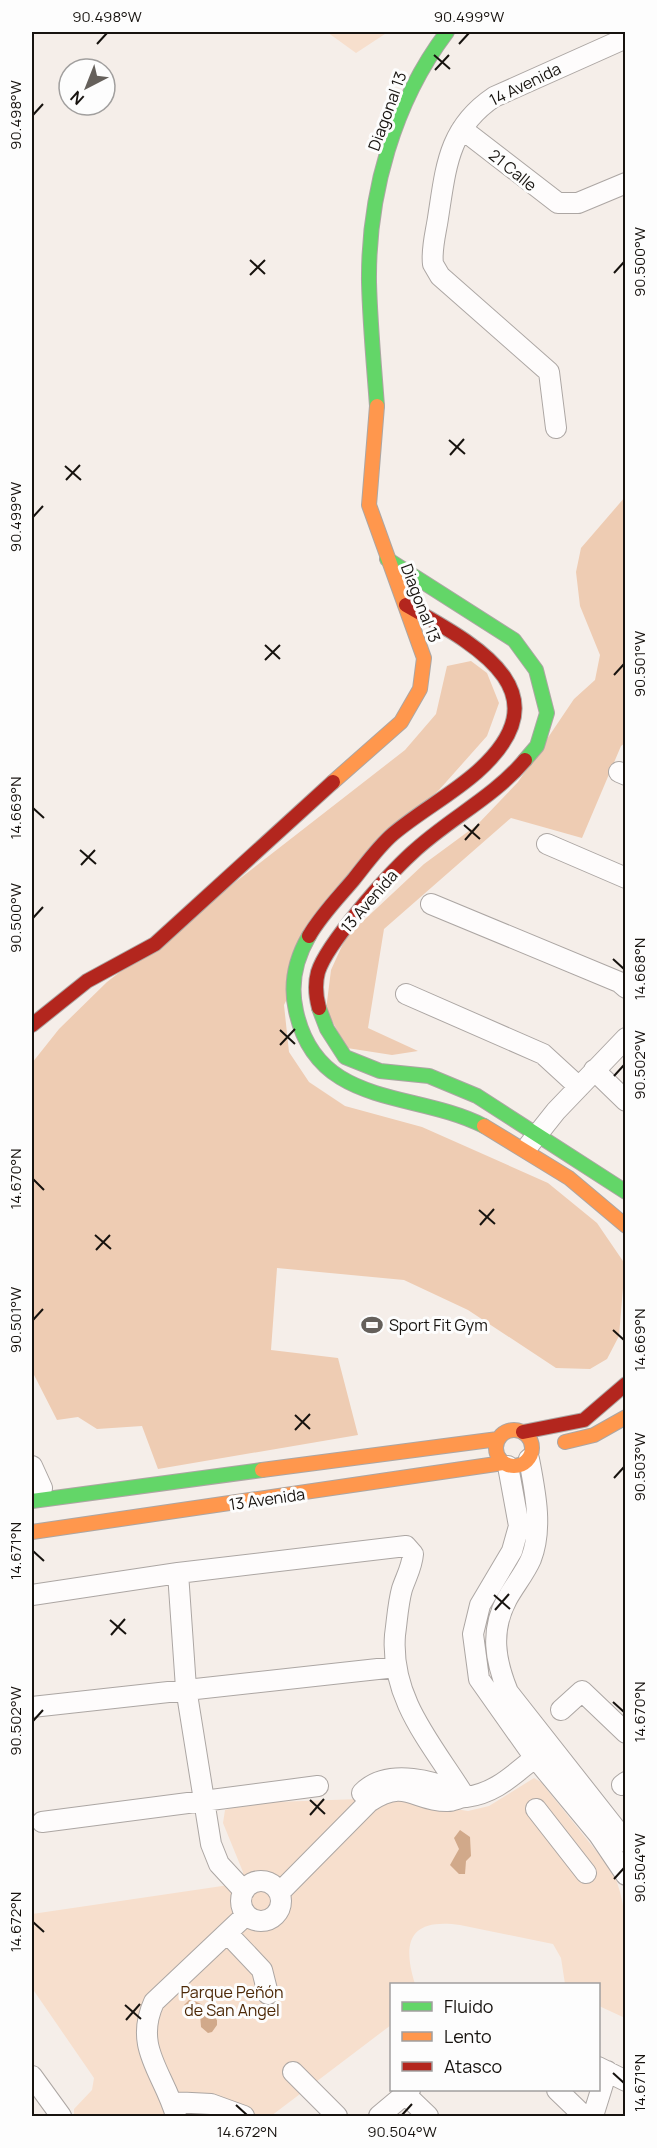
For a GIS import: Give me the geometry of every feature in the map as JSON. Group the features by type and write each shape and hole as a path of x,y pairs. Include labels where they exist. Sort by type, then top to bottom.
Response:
{"street":[{"name":"Diagonal 13","path":"32,1025 87,981 155,944 307,804 401,722 420,688 424,658 369,505 371,462 378,419 369,281 374,218 390,142 409,91 425,61 447,32"},
{"name":"14 Avenida","path":"556,428 549,372 440,276 433,264 447,160 462,129 481,106 494,97 626,38"},
{"name":"21 Calle","path":"462,129 550,200 567,205 626,183"},
{"name":"13 Avenida","path":"387,559 514,640 536,670 547,713 537,746 507,781 412,853 333,942 318,972 316,998 327,1029 345,1057 380,1071 429,1076 477,1096 626,1192"},
{"name":"13 Avenida","path":"406,605 486,653 510,686 516,709 510,732 484,766 393,834 311,928 294,966 292,1002 305,1041 329,1074 371,1094 460,1114 525,1151 564,1177 607,1208 626,1226"},
{"path":"547,844 626,878"},
{"path":"431,904 619,982 626,988"},
{"path":"406,994 543,1054 579,1087"},
{"path":"525,1151 537,1133 626,1038"},
{"path":"594,1070 626,1101"},
{"path":"564,1177 575,1158"},
{"path":"626,1384 584,1420 523,1432 511,1430 498,1439 496,1453 506,1464 519,1526 512,1551 480,1605 473,1634 475,1662 479,1679 486,1692 535,1758 606,1830 626,1842"},
{"path":"506,1464 520,1466 539,1451 594,1435 626,1417"},
{"path":"523,1432 539,1451 538,1530 531,1560 506,1601 499,1623 496,1664 508,1692 551,1746 606,1830 626,1875"},
{"name":"13 Avenida","path":"152,1484 498,1439"},
{"name":"13 Avenida","path":"32,1532 506,1464"},
{"path":"32,1466 35,1493 123,1477 152,1484"},
{"path":"32,1595 182,1573 406,1546 413,1554 401,1591 395,1636 396,1667 402,1693 416,1724 465,1797"},
{"path":"182,1573 194,1688 210,1798 229,1859 262,1887 282,1904 277,1914 268,1921 256,1921 246,1915 242,1908 262,1887 366,1788 386,1778 408,1779 449,1787 465,1797 491,1792 551,1746"},
{"path":"32,1707 396,1667"},
{"path":"561,1710 582,1691 626,1732"},
{"path":"42,1822 210,1798 318,1786"},
{"path":"536,1809 586,1873"},
{"path":"570,1853 606,1830"},
{"path":"244,2116 211,2104 174,2109 152,2059 147,2042 146,2020 154,2002 246,1915"},
{"path":"227,1933 262,1970 268,1994"},
{"path":"603,2069 626,2081"},
{"path":"293,2072 338,2116"},
{"path":"32,2076 61,2116"},
{"path":"379,2116 407,2091 428,2116"},
{"path":"558,2091 584,2116"},
{"path":"593,2116 598,2091"}],"green space":[{"path":"327,32 388,32 356,53"},
{"name":"Parque Peñón de San Angel","path":"534,1778 541,1782 613,1872 626,1925 625,2018 600,2006 600,1983 565,1983 561,1958 553,1944 460,1925 430,1925 414,1936 410,1945 409,1956 415,1983 390,1983 390,2026 271,2116 74,2116 74,2109 92,2090 94,2078 32,1988 32,1914 229,1885 242,1878 243,1872 223,1823 225,1810 250,1803 387,1798 468,1811 489,1806"}],"shaded area":[{"path":"625,497 625,743 621,746 582,838 511,818 384,929 368,1028 418,1051 392,1055 347,1048 326,1010 331,970 346,937 424,864 477,825 518,782 574,699 595,680 600,655 580,606 576,572 581,548"},
{"path":"471,661 487,673 499,703 487,736 439,790 346,876 284,1005 289,1052 309,1082 345,1106 422,1127 548,1183 597,1223 625,1264 619,1336 607,1359 590,1369 556,1368 468,1310 404,1280 277,1268 271,1350 338,1358 358,1435 158,1469 142,1426 97,1429 78,1417 57,1420 32,1371 32,1063 59,1029 107,982 405,750 436,714 447,666"},
{"path":"460,1830 470,1837 471,1856 466,1861 465,1874 459,1874 450,1865 459,1849 454,1838"},
{"path":"190,1999 201,2004 217,2020 217,2025 212,2032 208,2033 201,2027 200,2014 184,2005"}],"traffic: fast":[{"path":"377,406 369,282 373,216 379,183 388,150 412,88 428,59 447,32"},
{"path":"387,559 514,640 536,670 547,713 537,746 525,760"},
{"path":"309,936 297,963 294,1001 307,1043 324,1065 346,1081 372,1092 457,1115 484,1126"},
{"path":"319,1008 327,1029 345,1057 380,1071 429,1076 477,1096 626,1192"},
{"path":"32,1501 262,1470"}],"traffic: slow":[{"path":"333,782 401,722 420,689 424,658 369,505 377,406"},
{"path":"484,1126 569,1178 626,1226"},
{"path":"565,1442 594,1435 626,1417"},
{"path":"514,1430 527,1435 532,1448 527,1461 514,1466 501,1461 496,1448 501,1435 514,1430"},
{"path":"262,1470 498,1439"},
{"path":"32,1532 503,1463"}],"traffic: jam":[{"path":"309,936 324,914 388,839 477,772 503,743 514,717 512,694 501,673 459,636 406,605"},
{"path":"319,1008 316,990 318,972 333,944 359,910 412,853 440,829 499,786 525,760"},
{"path":"32,1025 87,981 155,944 333,782"},
{"path":"523,1432 584,1420 626,1384"}],"place":[{"name":"Sport Fit Gym","path":"372,1325"}]}
